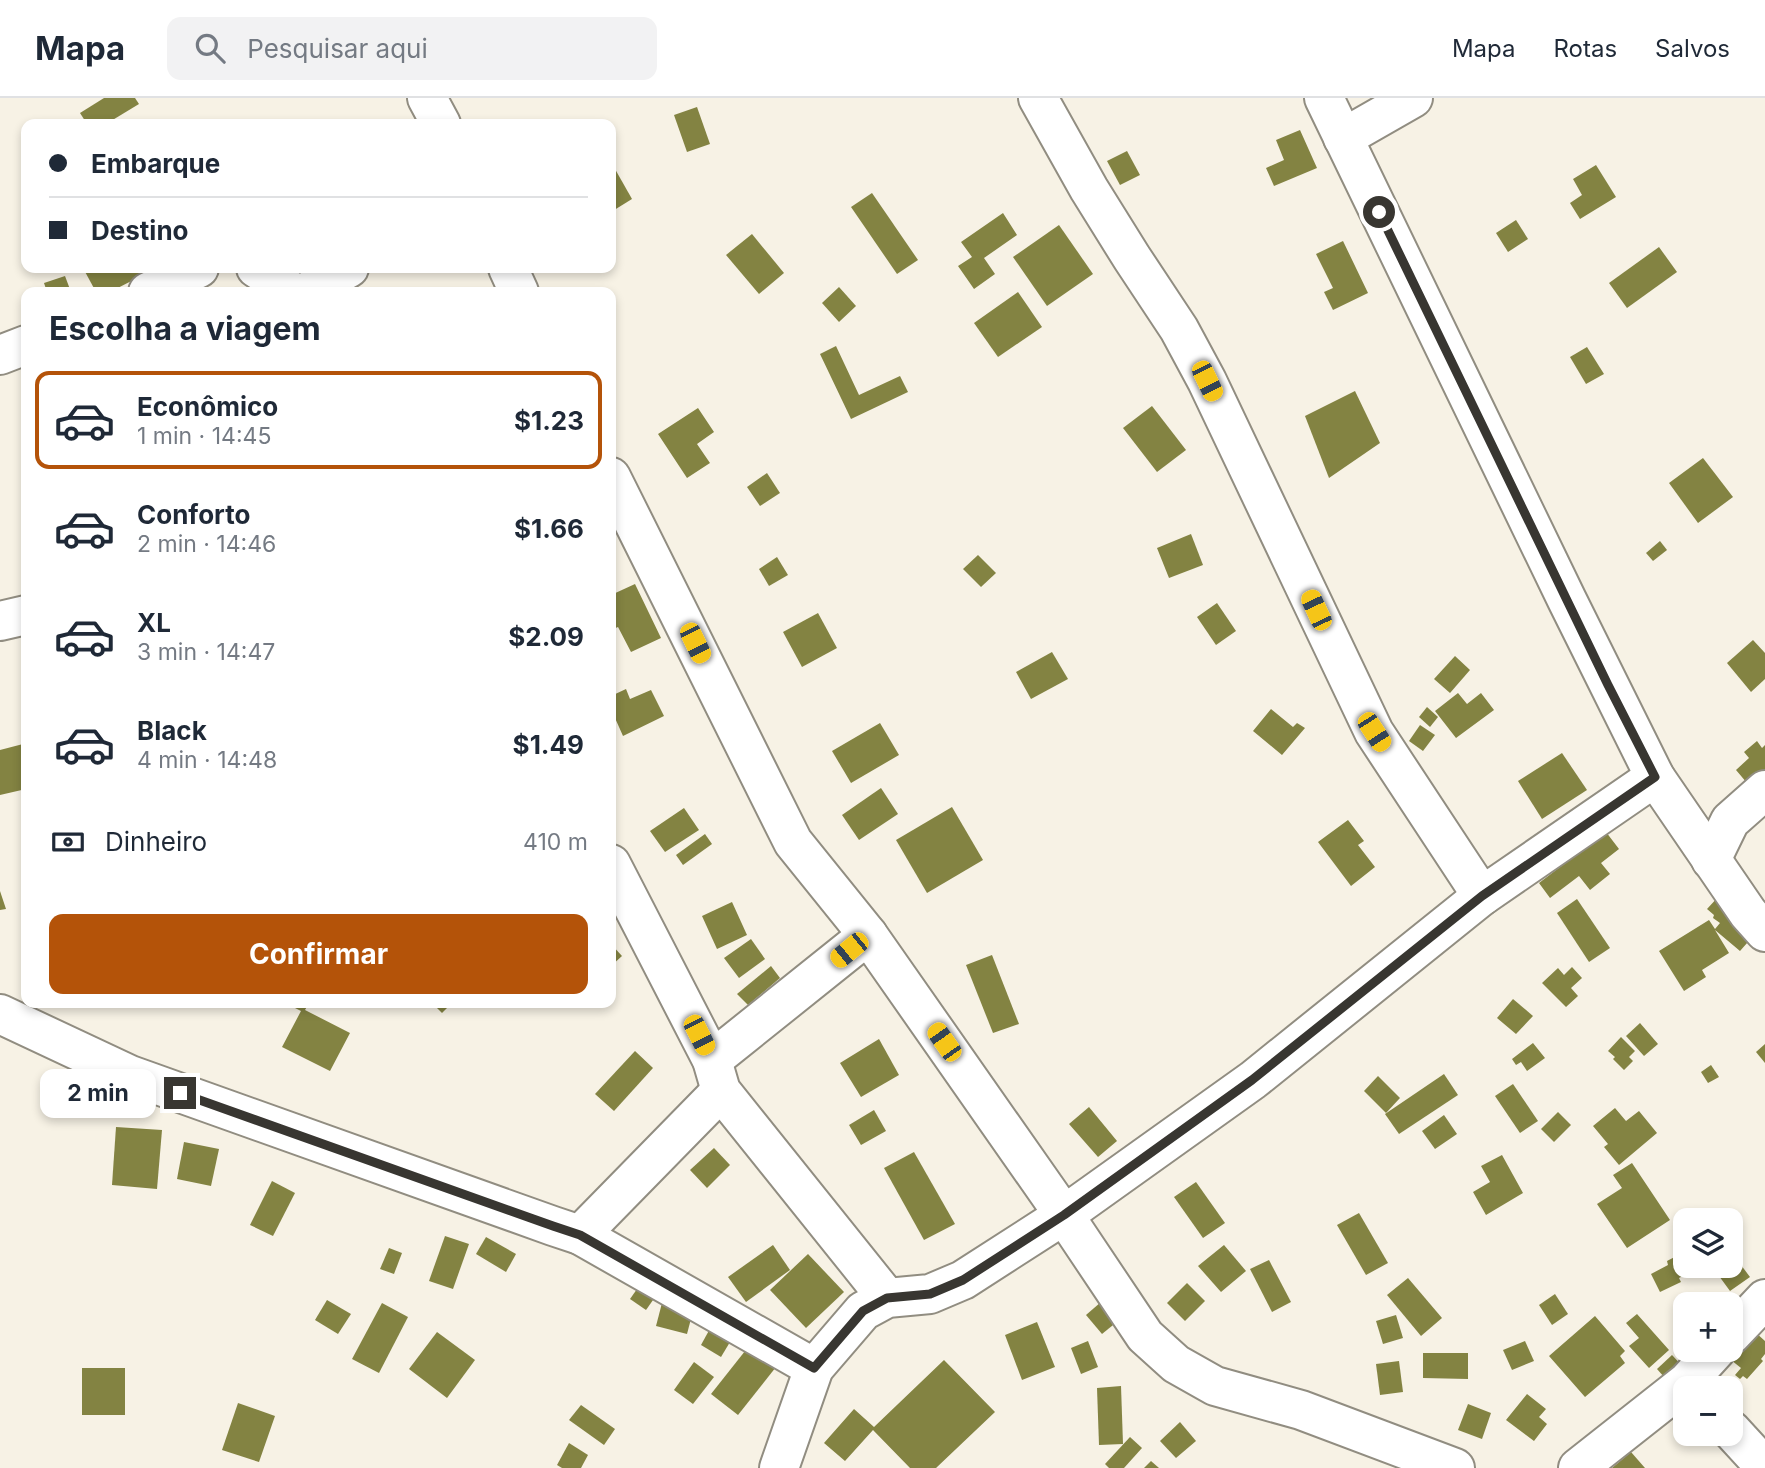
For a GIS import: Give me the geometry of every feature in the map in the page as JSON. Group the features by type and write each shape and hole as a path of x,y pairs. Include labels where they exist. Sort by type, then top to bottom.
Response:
{"street":[{"path":"427,98 438,119"},
{"path":"1038,98 1089,189 1179,329 1201,370 1374,732 1482,896"},
{"path":"1324,98 1655,777 1748,913 1765,932"},
{"path":"1343,138 1413,98"},
{"path":"159,287 188,273"},
{"path":"264,273 285,287"},
{"path":"315,287 340,273"},
{"path":"0,355 21,347"},
{"path":"616,487 793,842 868,934 1145,1336 1176,1364 1215,1386 1301,1410 1455,1468"},
{"path":"0,621 21,616"},
{"path":"779,1468 814,1368 863,1311 887,1298 930,1294 963,1280 1064,1215 1252,1080 1482,896 1655,777"},
{"path":"1711,860 1730,821 1765,790"},
{"path":"616,874 716,1075 887,1298"},
{"path":"580,1235 716,1075 868,934"},
{"path":"0,1014 130,1075 580,1235 814,1368"},
{"path":"1743,1322 1765,1299"},
{"path":"1696,1376 1707,1362"},
{"path":"1578,1468 1673,1397"},
{"path":"1743,1443 1765,1467"}],"building":[{"path":"104,98 135,98 139,104 114,119 84,119 80,113"},
{"path":"697,107 710,144 687,152 674,115"},
{"path":"1300,130 1317,168 1274,186 1266,168 1284,160 1276,140"},
{"path":"1127,151 1140,175 1120,185 1107,161"},
{"path":"1596,165 1616,197 1580,219 1570,203 1582,195 1573,179"},
{"path":"616,171 632,199 616,209"},
{"path":"872,193 918,260 897,274 851,207"},
{"path":"1003,213 1017,235 984,258 995,274 974,289 958,266 972,257 961,242"},
{"path":"1516,220 1528,239 1508,252 1496,233"},
{"path":"1059,225 1093,274 1047,306 1013,257"},
{"path":"752,234 784,273 759,294 726,255"},
{"path":"1343,241 1368,293 1333,310 1324,292 1333,288 1316,254"},
{"path":"1659,247 1677,272 1627,308 1609,283"},
{"path":"86,273 143,275 120,287 93,287"},
{"path":"65,276 69,287 45,287 44,283"},
{"path":"839,287 856,306 839,322 822,303"},
{"path":"1018,292 1042,327 998,357 974,323"},
{"path":"836,346 859,395 900,376 908,392 851,419 820,354"},
{"path":"1587,347 1604,374 1586,384 1570,357"},
{"path":"1355,391 1380,443 1329,478 1305,416"},
{"path":"1152,406 1186,450 1157,472 1123,428"},
{"path":"698,408 714,432 697,444 710,463 687,478 658,434"},
{"path":"1703,458 1733,497 1698,523 1669,483"},
{"path":"767,473 780,493 760,506 747,487"},
{"path":"1191,534 1203,565 1169,578 1157,548"},
{"path":"1660,541 1667,550 1653,561 1646,553"},
{"path":"978,555 996,573 981,587 963,569"},
{"path":"777,557 788,575 769,586 759,569"},
{"path":"635,584 661,638 631,652 618,627 616,628 616,593"},
{"path":"1217,603 1236,631 1216,645 1197,617"},
{"path":"818,613 837,648 802,667 783,632"},
{"path":"1753,640 1765,653 1765,679 1751,692 1727,663"},
{"path":"1052,652 1068,679 1031,699 1016,672"},
{"path":"1455,656 1470,670 1450,693 1434,679"},
{"path":"626,689 630,699 651,690 664,716 623,736 616,720 616,694"},
{"path":"1458,693 1467,704 1481,693 1494,710 1456,738 1435,711"},
{"path":"1427,707 1438,717 1430,727 1419,717"},
{"path":"1271,709 1293,727 1297,723 1305,728 1282,755 1253,731"},
{"path":"880,723 899,755 851,783 832,751"},
{"path":"1420,725 1435,735 1423,751 1409,741"},
{"path":"1757,741 1762,748 1765,745 1765,769 1747,783 1736,770 1749,758 1744,752"},
{"path":"21,745 21,790 0,795 0,750"},
{"path":"1562,753 1587,790 1542,819 1518,781"},
{"path":"881,788 898,814 859,840 842,815"},
{"path":"952,807 983,860 927,893 896,840"},
{"path":"684,808 699,830 665,852 650,831"},
{"path":"1348,820 1364,841 1358,845 1375,867 1351,886 1318,842"},
{"path":"1606,832 1619,849 1601,863 1610,874 1590,890 1579,876 1550,898 1539,883"},
{"path":"705,834 712,844 683,865 676,855"},
{"path":"0,891 6,909 0,910"},
{"path":"1719,896 1755,934 1740,951 1715,930 1729,953 1702,970 1706,977 1684,991 1659,951 1709,920 1715,929 1720,923 1707,909"},
{"path":"1577,899 1610,948 1589,962 1557,913"},
{"path":"732,902 747,935 717,949 702,916"},
{"path":"751,939 765,959 739,978 724,958"},
{"path":"616,949 622,956 616,961"},
{"path":"992,955 1019,1024 993,1033 966,965"},
{"path":"771,966 780,978 748,1005 737,994"},
{"path":"1572,967 1582,978 1571,988 1578,996 1566,1007 1542,983 1558,968 1564,975"},
{"path":"1513,999 1533,1016 1516,1034 1497,1018"},
{"path":"295,1008 306,1008 305,1010 350,1033 330,1071 282,1047 301,1011"},
{"path":"1640,1023 1658,1044 1644,1056 1626,1036"},
{"path":"1621,1037 1635,1051 1629,1057 1633,1061 1624,1070 1608,1051"},
{"path":"879,1039 899,1075 861,1097 840,1063"},
{"path":"1533,1043 1545,1058 1527,1071 1521,1062 1516,1065 1512,1059"},
{"path":"1765,1044 1765,1063 1756,1052"},
{"path":"635,1051 653,1068 614,1111 595,1094"},
{"path":"1711,1065 1719,1077 1708,1083 1701,1072"},
{"path":"1444,1074 1458,1095 1399,1134 1385,1114"},
{"path":"1378,1076 1400,1098 1386,1113 1364,1091"},
{"path":"1513,1084 1538,1121 1520,1133 1495,1096"},
{"path":"1089,1107 1117,1141 1098,1157 1069,1124"},
{"path":"1615,1108 1626,1121 1639,1111 1657,1133 1619,1165 1604,1147 1608,1144 1593,1126"},
{"path":"874,1110 886,1131 861,1145 849,1125"},
{"path":"1558,1112 1571,1125 1554,1142 1541,1129"},
{"path":"1444,1115 1457,1134 1435,1149 1422,1131"},
{"path":"116,1127 162,1130 157,1189 112,1185"},
{"path":"184,1142 219,1149 211,1186 177,1179"},
{"path":"714,1148 730,1165 707,1188 690,1170"},
{"path":"914,1152 955,1224 924,1240 884,1168"},
{"path":"1502,1155 1523,1193 1486,1215 1473,1192 1490,1182 1481,1166"},
{"path":"1632,1163 1670,1220 1627,1248 1597,1204 1622,1188 1613,1175"},
{"path":"272,1181 295,1193 273,1236 250,1225"},
{"path":"1196,1182 1225,1223 1203,1238 1174,1197"},
{"path":"1359,1213 1388,1263 1366,1275 1337,1225"},
{"path":"445,1236 469,1244 453,1289 429,1281"},
{"path":"486,1237 516,1254 506,1272 476,1254"},
{"path":"773,1245 790,1270 746,1302 728,1277"},
{"path":"1224,1245 1246,1271 1221,1292 1198,1266"},
{"path":"389,1248 402,1253 394,1274 380,1269"},
{"path":"808,1254 844,1292 806,1328 770,1290"},
{"path":"1673,1258 1673,1278 1679,1278 1681,1282 1660,1292 1651,1274 1668,1265 1667,1261"},
{"path":"1269,1260 1291,1302 1272,1312 1250,1269"},
{"path":"1743,1268 1750,1277 1730,1291 1720,1278 1743,1278"},
{"path":"649,1272 665,1283 646,1310 630,1299"},
{"path":"1408,1278 1442,1318 1421,1336 1387,1295"},
{"path":"1187,1283 1205,1301 1185,1321 1167,1303"},
{"path":"1555,1294 1568,1314 1552,1325 1539,1305"},
{"path":"327,1300 351,1314 338,1334 315,1320"},
{"path":"1101,1302 1118,1321 1102,1334 1086,1315"},
{"path":"382,1303 408,1317 379,1373 352,1359"},
{"path":"662,1303 693,1311 687,1334 656,1326"},
{"path":"1637,1314 1669,1350 1649,1368 1629,1346 1639,1338 1626,1323"},
{"path":"1396,1315 1403,1338 1383,1344 1376,1321"},
{"path":"1595,1316 1625,1351 1620,1356 1625,1363 1585,1397 1549,1356"},
{"path":"1037,1322 1055,1367 1022,1380 1005,1335"},
{"path":"712,1325 733,1337 721,1357 701,1345"},
{"path":"437,1332 475,1360 447,1398 409,1369"},
{"path":"1755,1332 1765,1341 1765,1354 1761,1359 1763,1361 1747,1379 1735,1375 1741,1368 1734,1362 1743,1362 1743,1346"},
{"path":"1088,1341 1098,1367 1081,1374 1071,1348"},
{"path":"1525,1341 1534,1361 1512,1370 1503,1350"},
{"path":"749,1346 776,1367 738,1415 711,1394"},
{"path":"1423,1353 1468,1353 1468,1379 1423,1378"},
{"path":"1672,1355 1673,1362 1679,1362 1688,1372 1683,1376 1673,1376 1672,1386 1657,1369"},
{"path":"944,1360 995,1412 936,1468 910,1468 873,1430 845,1461 824,1443 854,1409 874,1427"},
{"path":"1399,1361 1403,1392 1380,1395 1376,1364"},
{"path":"694,1362 714,1377 693,1404 674,1390"},
{"path":"82,1368 125,1368 125,1415 82,1415"},
{"path":"1121,1386 1123,1444 1099,1445 1097,1388"},
{"path":"1527,1394 1546,1409 1539,1417 1547,1424 1534,1441 1506,1420"},
{"path":"238,1403 275,1416 259,1462 222,1450"},
{"path":"1468,1404 1491,1413 1482,1439 1458,1430"},
{"path":"581,1405 615,1429 604,1445 569,1420"},
{"path":"1180,1422 1196,1441 1176,1458 1160,1441"},
{"path":"1130,1437 1142,1448 1124,1468 1109,1468 1105,1464"},
{"path":"569,1443 588,1455 581,1468 562,1468 557,1465"},
{"path":"1631,1452 1645,1468 1612,1468"},
{"path":"1151,1461 1159,1468 1144,1468"}],"route":[{"path":"180,1093 580,1235 814,1368 863,1311 887,1298 930,1294 963,1280 1064,1215 1252,1080 1482,896 1655,777 1379,212"}]}
